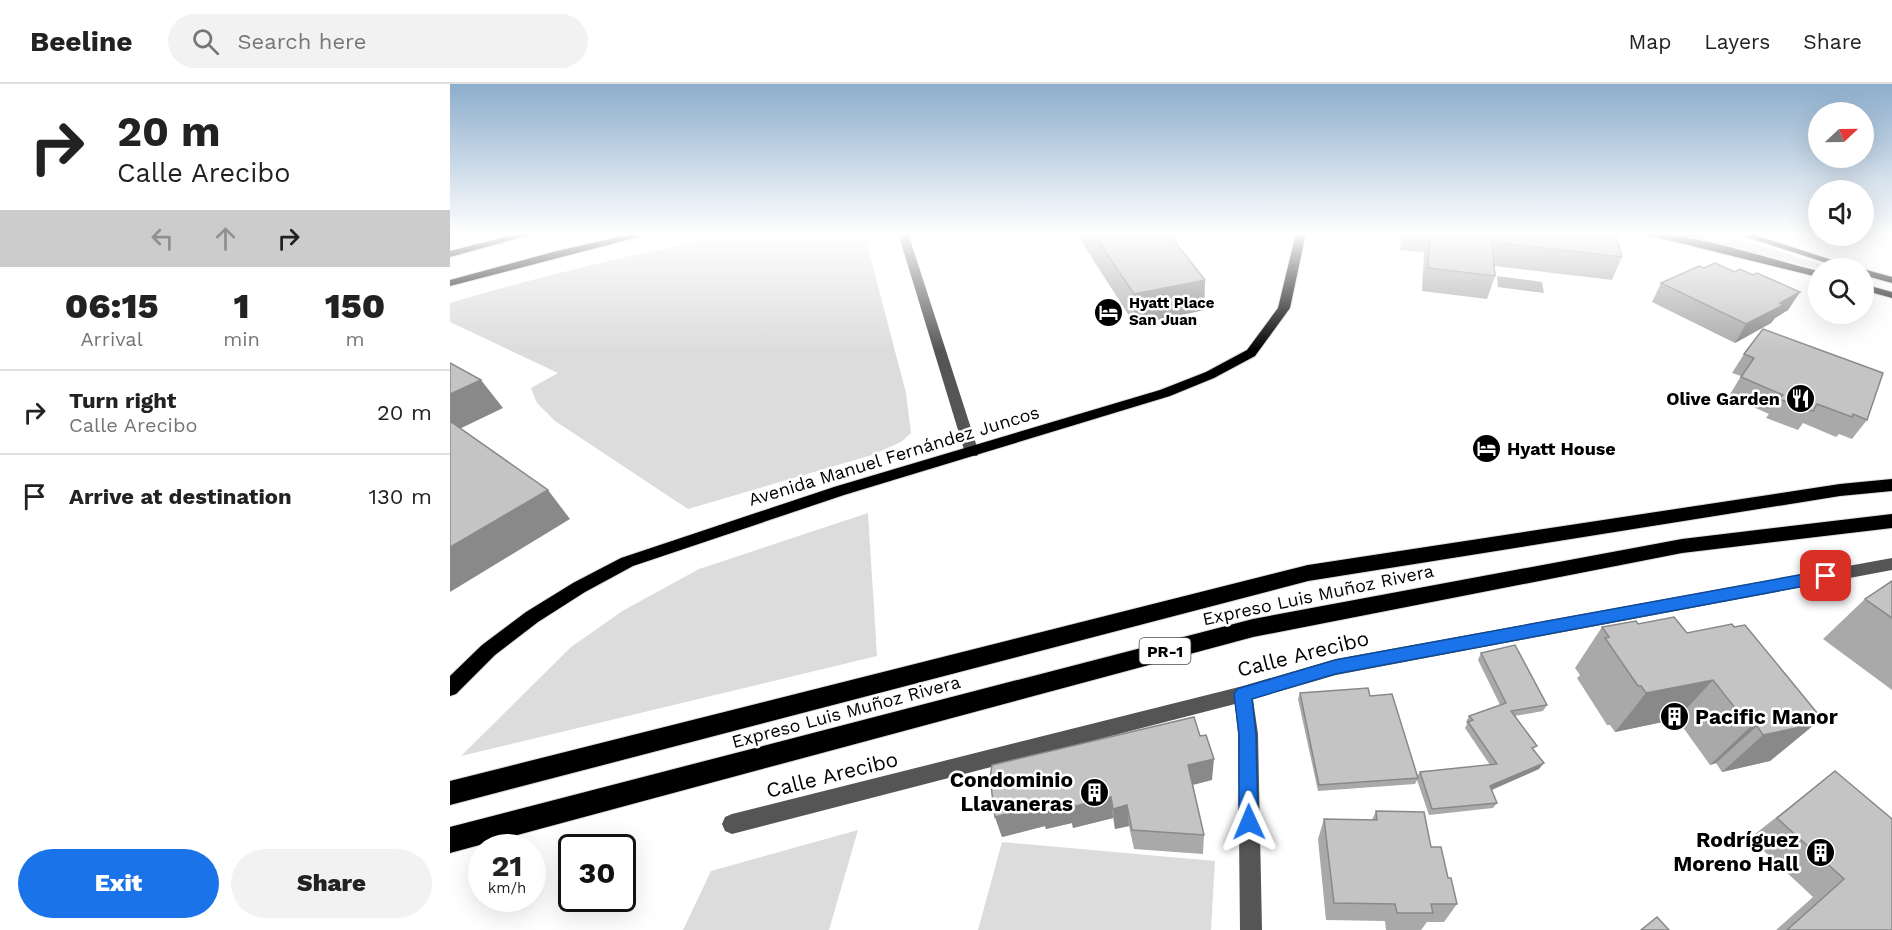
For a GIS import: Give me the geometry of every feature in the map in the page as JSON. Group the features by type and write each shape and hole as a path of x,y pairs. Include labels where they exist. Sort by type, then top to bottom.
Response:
{"highway":[{"name":"Expreso Luis Muñoz Rivera","path":"450,793 1308,573 1840,490 1892,485"},
{"name":"Expreso Luis Muñoz Rivera","path":"450,840 1253,628 1682,546 1892,521"}],"main road":[{"path":"450,283 489,272"},
{"name":"Avenida Manuel Fernández Juncos","path":"450,688 469,666 521,624 627,562 839,491 972,453 1165,393 1210,375 1251,353 1284,308 1292,272"},
{"path":"1874,275 1892,280"},
{"path":"1874,290 1892,295"}],"street":[{"path":"915,272 972,453"},
{"name":"Calle Arecibo","path":"732,824 900,783 990,756 1243,694 1335,667 1892,564"},
{"path":"1243,694 1248,734 1251,930"}],"shaded area":[{"path":"563,272 874,272 906,393 911,433 901,442 872,455 688,509 555,421 537,403 531,388 558,373 450,322 450,303"},
{"path":"1497,276 1542,282 1544,293 1498,287"},
{"path":"868,513 877,656 461,756 571,647 624,610 699,569"},
{"path":"858,830 829,930 683,930 711,871"},
{"path":"1002,842 1215,861 1211,930 978,930"}],"building":[{"path":"1120,272 1199,272 1205,280 1134,294"},
{"path":"1466,272 1495,272 1495,276"},
{"path":"1685,272 1748,272 1753,275 1757,273 1800,292 1780,303 1783,305 1746,324 1661,283"},
{"path":"1763,329 1883,373 1867,420 1817,404 1813,411 1779,399 1783,395 1741,377 1754,358 1744,354"},
{"path":"450,363 481,380 450,394"},
{"path":"450,421 548,490 450,547"},
{"path":"1892,581 1892,618 1865,599"},
{"path":"1674,617 1687,633 1732,624 1734,627 1745,625 1818,714 1805,716 1815,724 1763,735 1757,726 1750,727 1713,680 1646,693 1641,686 1638,686 1605,638 1609,637 1602,627 1636,621 1638,624"},
{"path":"1515,645 1547,705 1511,711 1537,746 1532,748 1544,763 1490,786 1497,803 1432,809 1420,772 1497,764 1468,722 1473,720 1469,716 1506,703 1481,653"},
{"path":"1368,688 1370,696 1392,694 1418,778 1319,785 1300,693"},
{"name":"Condominio Llavaneras","path":"1194,717 1200,736 1206,735 1214,759 1188,765 1204,835 1132,830 1127,805 1113,809 1111,797 1068,808 1068,802 1040,809 1040,805 995,817 990,778 992,765"},
{"name":"Rodríguez Moreno Hall","path":"1835,771 1892,819 1892,930 1787,930 1844,879 1777,818"},
{"path":"1376,811 1424,812 1431,847 1441,847 1457,904 1431,904 1433,913 1397,913 1395,904 1334,903 1324,819 1377,820"},
{"path":"1657,917 1669,930 1641,930"}],"place":[{"name":"Hyatt Place San Juan","path":"1108,312"},
{"name":"Olive Garden","path":"1801,399"},
{"name":"Hyatt House","path":"1486,449"},
{"name":"Pacific Manor","path":"1674,717"},
{"name":"Condominio Llavaneras","path":"1094,792"},
{"name":"Rodríguez Moreno Hall","path":"1820,852"}],"route":[{"path":"1249,822 1248,734 1243,694 1335,667 1826,576"}]}
